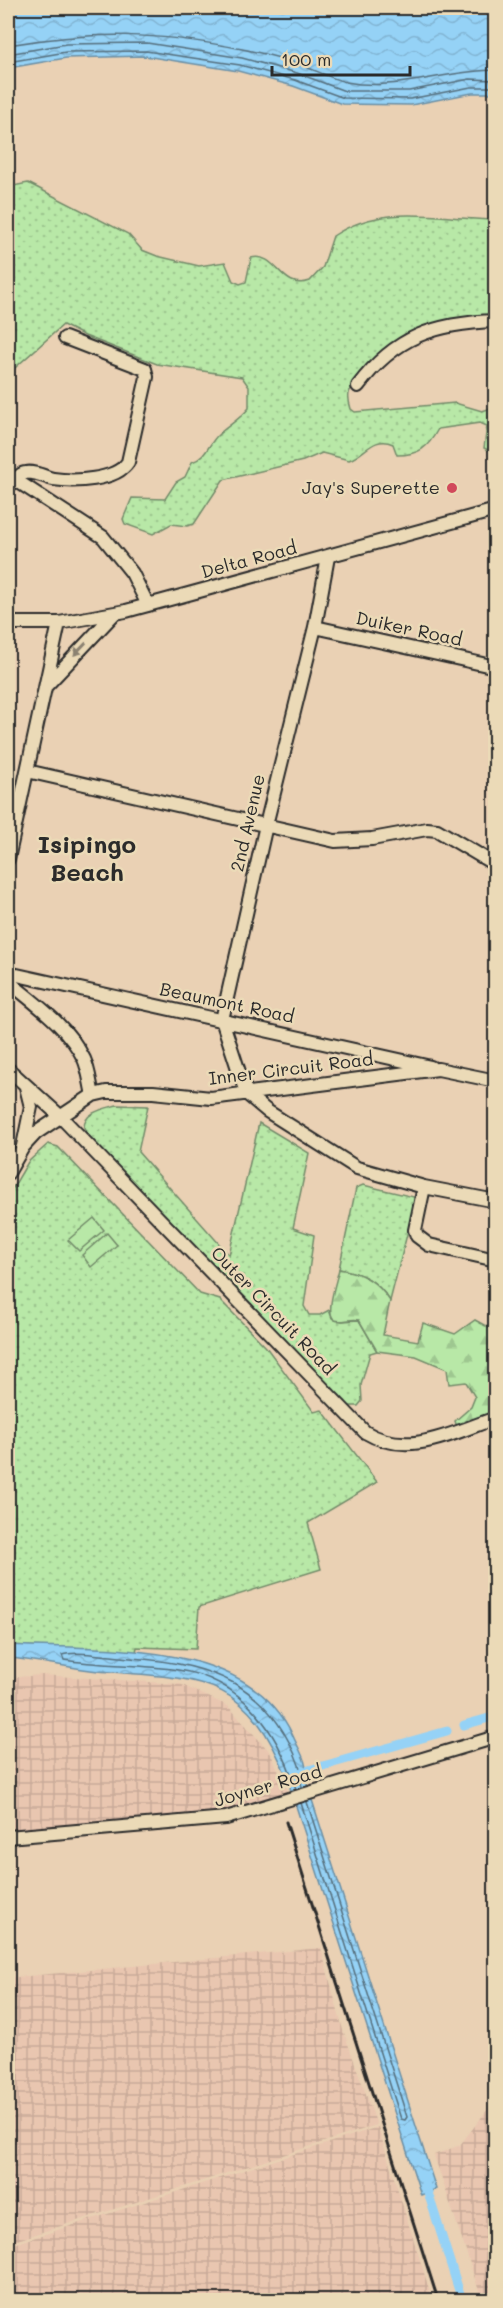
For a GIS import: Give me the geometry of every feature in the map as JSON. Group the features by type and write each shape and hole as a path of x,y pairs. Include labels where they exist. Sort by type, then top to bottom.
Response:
{"street":[{"path":"358,386 386,356 410,338 430,329 495,321"},
{"path":"65,338 145,369 147,377 128,462 125,468 110,475 53,479 27,472 13,479 103,537 132,573 148,605"},
{"name":"Delta Road","path":"8,623 59,623 115,613 495,510"},
{"name":"2nd Avenue","path":"248,1095 238,1072 222,1020 266,825 315,627 328,557"},
{"path":"46,686 115,613"},
{"path":"8,853 59,623"},
{"name":"Duiker Road","path":"315,627 495,667"},
{"path":"27,771 349,842 427,829 437,830 495,866"},
{"name":"Beaumont Road","path":"8,973 438,1069"},
{"path":"8,981 59,1025 77,1047 84,1060 93,1095"},
{"name":"Outer Circuit Road","path":"8,1069 60,1116 365,1432 390,1444 409,1444 430,1440 495,1418"},
{"name":"Inner Circuit Road","path":"23,1147 36,1133 93,1095 123,1090 208,1098 248,1095 438,1069 495,1081"},
{"path":"8,1173 23,1147 31,1107 25,1085"},
{"path":"248,1095 267,1111 357,1168 424,1188 495,1201"},
{"path":"424,1188 415,1230 422,1241 429,1245 495,1260"},
{"name":"Joyner Road","path":"8,1837 226,1818 495,1737"}],"shaded area":[{"path":"41,1675 180,1684 228,1706 270,1752 289,1794 217,1814 8,1831 8,1678"},
{"path":"321,1948 343,2030 377,2125 8,2243 8,1978"},
{"path":"495,2100 495,2300 482,2300 434,2155 460,2145"},
{"path":"378,2127 431,2295 414,2300 8,2300 8,2246"}],"green space":[{"path":"28,183 128,234 142,250 199,266 225,262 233,281 240,284 246,282 251,258 260,257 292,281 300,283 310,281 323,267 333,236 372,219 412,215 495,220 495,317 448,321 359,378 351,389 349,399 351,409 355,412 455,403 482,411 495,407 495,453 484,448 487,426 480,423 438,429 426,446 411,454 397,455 393,444 380,442 349,460 322,453 303,461 223,480 194,524 187,526 171,524 153,534 125,524 123,519 132,498 165,499 176,482 185,477 192,462 201,457 219,434 246,412 249,408 249,387 242,377 157,364 63,325 8,374 8,187"},
{"path":"117,1105 148,1106 138,1152 229,1255 259,1123 309,1153 293,1228 314,1235 304,1306 309,1315 320,1315 329,1310 332,1318 342,1321 359,1320 377,1351 370,1353 361,1385 362,1401 358,1406 348,1406 94,1145 84,1128 87,1118 95,1112"},
{"path":"48,1144 58,1147 200,1294 220,1300 266,1347 314,1412 322,1410 377,1482 308,1523 321,1569 199,1607 196,1649 137,1647 136,1652 8,1645 8,1196 28,1162"},
{"path":"363,1185 414,1197 415,1203 390,1301 369,1279 339,1269 356,1188"},
{"path":"94,1218 104,1230 79,1251 68,1240"},
{"path":"107,1233 117,1245 91,1267 82,1255"},
{"path":"339,1269 369,1279 390,1301 383,1335 418,1341 423,1323 455,1334 475,1320 493,1330 489,1360 495,1365 495,1414 457,1427 455,1421 471,1407 475,1397 466,1382 449,1384 447,1369 416,1356 377,1351 359,1320 335,1320 332,1317 331,1304"}],"water":[{"path":"8,8 495,8 495,93 472,93 411,105 342,104 293,86 238,71 145,56 66,58 8,68"},
{"path":"8,1645 84,1647 167,1655 207,1665 242,1681 272,1704 293,1736 305,1762 305,1778 436,2189 421,2195 287,1778 271,1743 254,1718 235,1700 214,1688 190,1680 87,1670 8,1658"}],"waterway":[{"path":"464,1725 496,1716"},
{"path":"298,1773 447,1731"},
{"path":"425,2183 462,2300"}],"railway":[{"path":"286,1822 438,2300"}],"place":[{"name":"Jay's Superette","path":"452,488"}],"district":[{"name":"Isipingo Beach","path":"87,859"}]}
